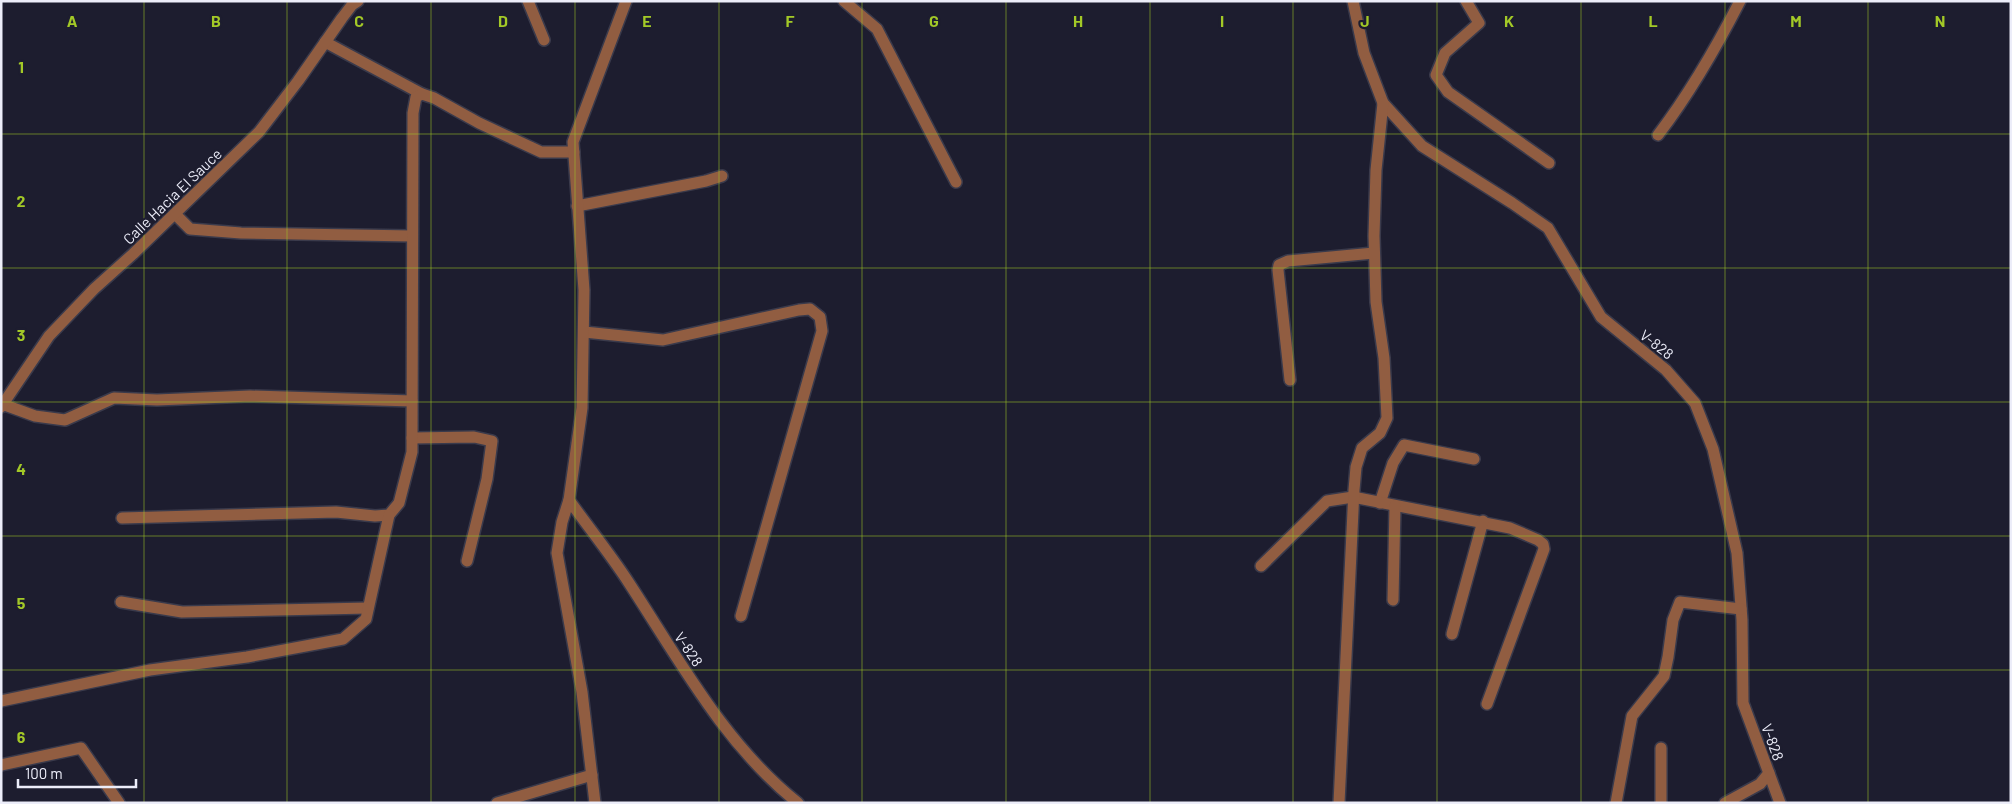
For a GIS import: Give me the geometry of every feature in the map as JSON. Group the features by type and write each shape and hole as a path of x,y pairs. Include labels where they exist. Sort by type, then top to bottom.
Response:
{"street":[{"name":"Calle Hacia El Sauce","path":"2,405 49,336 94,289 175,214 259,132 347,11 358,1"},
{"path":"528,1 544,40"},
{"path":"595,803 582,692 557,554 568,500 582,408 584,290 573,142 626,1"},
{"path":"844,1 877,29 956,182"},
{"name":"V-828","path":"1353,1 1364,53 1383,103 1422,146 1548,228 1601,317 1666,370 1695,402 1712,449 1737,553 1741,608 1743,704 1780,803"},
{"path":"1466,1 1479,23 1445,53 1436,75 1448,92 1549,163"},
{"path":"1658,135 1676,112 1720,42 1740,1"},
{"path":"325,42 422,94 434,98 478,123 541,152 574,152"},
{"path":"1,701 150,670 247,657 343,639 366,619 389,516 399,503 412,452 413,113 416,97 422,94"},
{"path":"1339,803 1356,467 1362,448 1380,433 1387,418 1387,385 1376,302 1374,253 1376,170 1383,103"},
{"path":"577,206 706,181 722,176"},
{"path":"175,214 190,229 269,233 412,236"},
{"path":"1290,380 1279,265 1288,261 1374,253"},
{"path":"584,332 663,340 810,308 820,317 822,332 740,616"},
{"path":"2,405 35,416 65,420 114,398 157,400 250,396 412,401"},
{"path":"412,438 474,437 492,441 487,479 467,561"},
{"path":"1380,503 1393,463 1404,445 1474,459"},
{"path":"1261,566 1327,501 1353,497 1510,528 1538,540 1543,544 1544,549 1487,704"},
{"name":"V-828","path":"568,500 629,582 704,698 745,754 798,803"},
{"path":"1393,600 1395,506"},
{"path":"122,518 336,512 389,516"},
{"path":"1452,634 1483,522"},
{"path":"121,602 182,612 368,608"},
{"path":"1616,803 1632,716 1664,676 1673,620 1680,602 1741,608"},
{"path":"1,765 81,748 119,803"},
{"path":"1661,748 1661,803"},
{"path":"1725,803 1752,790 1769,773"},
{"path":"497,803 592,775"}]}
